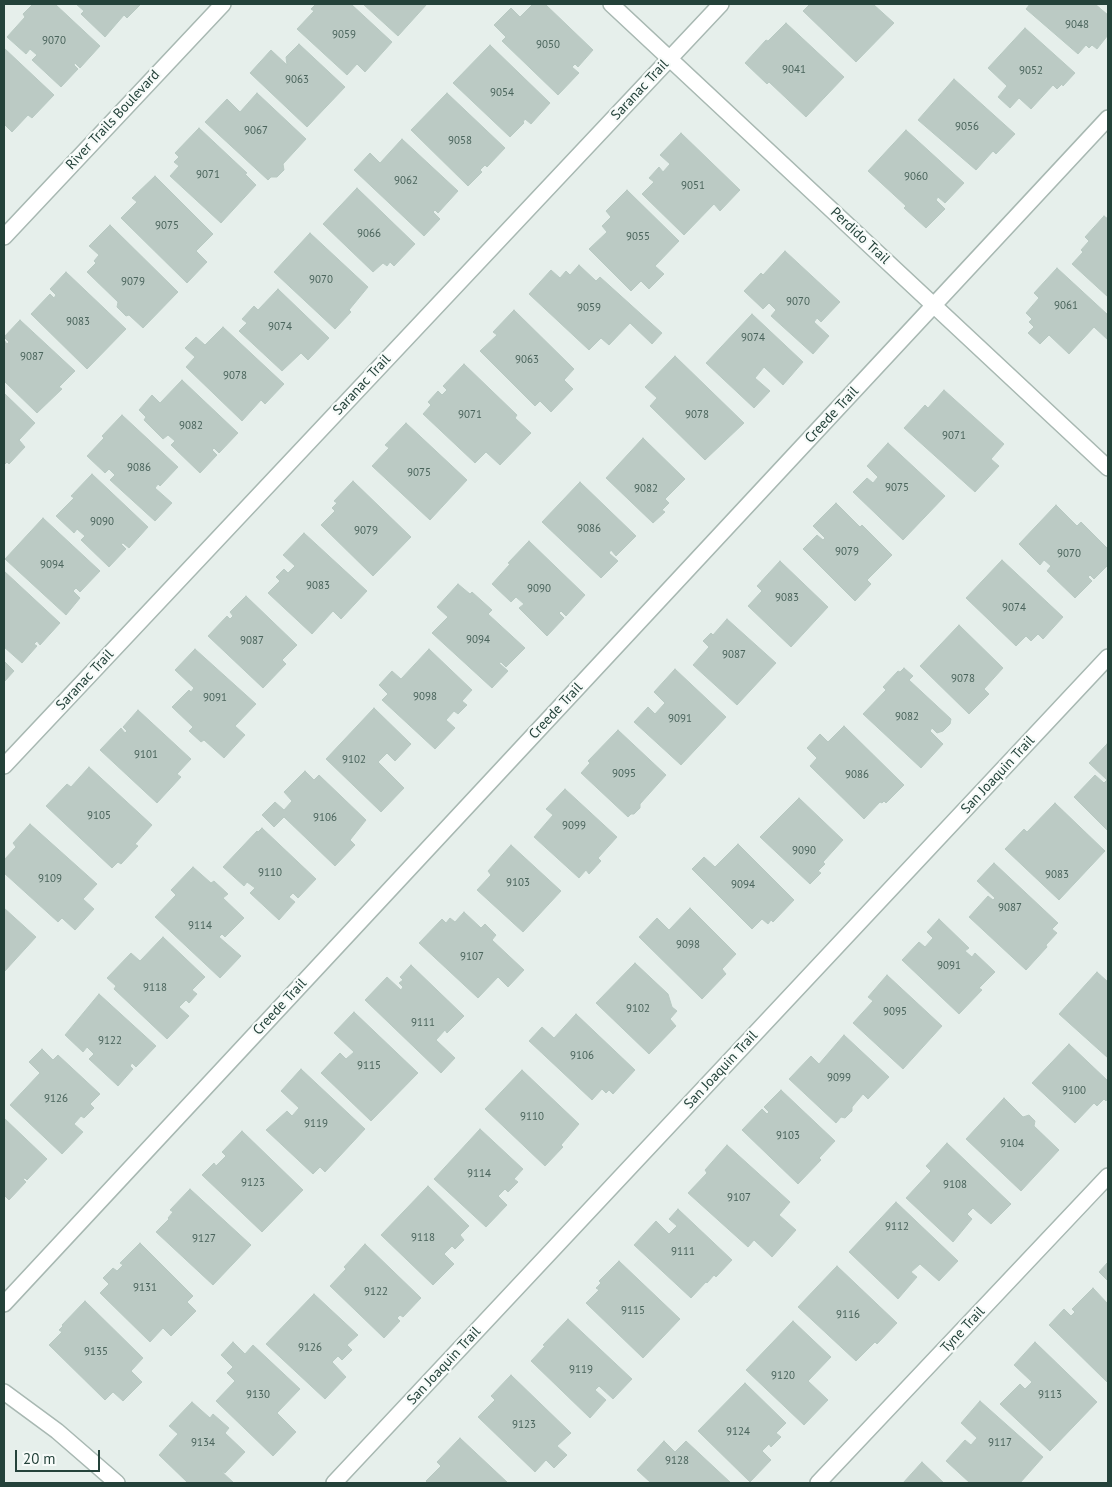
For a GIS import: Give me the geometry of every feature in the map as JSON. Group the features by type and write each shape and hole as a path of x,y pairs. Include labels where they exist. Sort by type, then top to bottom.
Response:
{"street":[{"name":"River Trails Boulevard","path":"4,237 223,4"},
{"name":"Perdido Trail","path":"611,4 1108,468"},
{"name":"Saranac Trail","path":"4,766 721,4"},
{"name":"Creede Trail","path":"4,1304 1108,118"},
{"name":"San Joaquin Trail","path":"334,1483 1108,657"},
{"name":"Tyne Trail","path":"818,1483 1108,1176"},
{"path":"4,1392 57,1431 117,1483"}],"building":[{"path":"33,4 55,4 100,46 80,68 75,63 74,65 78,69 61,87 32,60 37,55 30,49 26,54 7,37 25,17 23,14"},
{"path":"76,4 141,4 127,18 124,15 105,37 81,14 84,11"},
{"path":"316,4 351,4 392,42 365,72 357,64 347,75 297,29 314,11 311,9"},
{"path":"363,4 427,4 398,36"},
{"path":"533,4 545,4 593,50 578,67 575,64 572,67 579,73 558,95 502,41 506,37 494,25 511,8 520,17"},
{"path":"810,4 873,4 894,23 856,62 803,11"},
{"path":"1030,4 1095,4 1108,15 1108,35 1097,49 1092,45 1089,48 1086,45 1078,54 1026,9"},
{"path":"786,23 844,77 806,117 769,82 767,84 745,63 766,40 768,41"},
{"path":"1025,28 1075,73 1063,86 1062,84 1057,89 1053,85 1031,109 1019,98 1010,108 998,97 1007,86 988,68"},
{"path":"299,44 345,87 307,127 250,73 271,50 287,65 286,57"},
{"path":"490,45 550,103 531,124 525,119 524,123 510,137 453,83"},
{"path":"4,48 54,95 32,118 28,115 12,132 4,124"},
{"path":"954,79 1015,134 996,154 993,151 976,170 918,120"},
{"path":"257,93 306,139 283,164 284,170 277,177 271,177 268,180 205,122 227,99 240,112"},
{"path":"447,93 505,148 487,167 485,165 480,170 482,172 468,186 411,130"},
{"path":"199,128 247,173 245,174 256,185 221,223 170,176 179,166 174,162 179,157 175,153"},
{"path":"906,130 964,183 945,203 938,197 936,200 945,209 926,228 904,208 906,206 868,171"},
{"path":"681,133 740,190 720,211 714,204 684,235 642,194 654,182 649,178 659,167 663,172 670,164 660,155"},
{"path":"402,139 458,191 438,213 435,210 433,212 440,219 424,236 354,170 370,153 380,163"},
{"path":"155,176 213,234 196,251 207,262 187,283 121,218 137,202 132,198"},
{"path":"357,188 415,244 394,266 390,262 387,266 383,263 373,272 323,224"},
{"path":"627,190 679,241 655,266 664,274 649,289 641,281 631,291 589,249 607,232 602,226 611,217 606,211"},
{"path":"1104,216 1108,219 1108,297 1072,264 1083,252 1081,250 1089,241 1085,237"},
{"path":"110,225 178,292 143,328 117,307 118,302 87,272 96,263 94,261 99,255 89,246"},
{"path":"310,233 368,287 349,310 351,312 335,329 274,272"},
{"path":"785,251 840,302 821,322 817,318 814,322 829,336 813,354 771,316 776,310 769,303 763,309 744,291 761,273 763,275"},
{"path":"579,265 596,281 600,277 662,333 652,344 630,323 609,345 601,338 589,350 529,294 551,270 560,278 566,271 570,275"},
{"path":"1057,268 1108,315 1108,340 1094,327 1069,354 1049,335 1040,344 1028,333 1034,327 1029,322 1032,319 1026,313 1039,298 1034,293"},
{"path":"66,272 126,329 87,369 31,314 50,294 54,298 56,295 50,289"},
{"path":"278,289 329,338 308,360 301,353 282,371 239,331 247,323 242,319 254,306 258,310"},
{"path":"514,310 574,369 564,380 573,389 551,412 540,401 535,406 480,351 497,335 493,332"},
{"path":"752,314 803,362 783,385 764,367 755,378 770,391 754,408 706,363"},
{"path":"20,320 75,371 59,387 62,389 37,413 4,381 4,340 7,344 9,342 4,337"},
{"path":"223,327 284,384 265,404 261,400 242,421 186,367 195,357 185,348 196,337 205,345"},
{"path":"675,356 744,423 705,460 650,406 657,398 645,387"},
{"path":"464,364 517,415 515,418 531,433 500,465 486,452 475,463 423,414 431,405 428,402 438,391 442,395 447,390 443,386"},
{"path":"182,380 238,433 219,453 214,448 212,450 217,455 200,473 171,445 175,441 168,435 163,439 144,420 146,417 139,410 152,395 160,403"},
{"path":"944,390 1004,444 991,459 999,466 975,492 904,428 925,405 928,408"},
{"path":"4,393 35,423 19,440 25,447 9,464 7,462 4,465"},
{"path":"122,415 178,467 160,486 158,484 155,488 172,503 155,521 110,480 115,475 109,469 105,473 87,456 104,438 102,436"},
{"path":"406,423 467,480 430,520 372,466 389,448 385,445"},
{"path":"643,438 685,479 665,499 669,503 662,510 665,512 653,523 606,478"},
{"path":"888,443 945,496 903,540 853,492 867,478 873,483 878,477 867,466"},
{"path":"92,474 148,527 129,548 123,543 121,544 126,549 109,567 81,540 85,536 77,529 74,533 56,516 74,498 71,496"},
{"path":"353,481 411,537 373,576 321,525 335,511 332,508 337,503 334,501"},
{"path":"580,482 636,536 616,556 611,550 609,553 618,561 601,578 542,522"},
{"path":"836,503 860,527 862,525 892,555 867,580 871,584 855,601 803,549 817,535 823,540 825,538 813,526"},
{"path":"1056,505 1077,526 1081,522 1108,549 1108,565 1094,579 1090,575 1088,577 1092,581 1075,598 1047,571 1051,566 1044,560 1040,565 1019,544"},
{"path":"43,518 100,571 80,592 76,588 73,591 80,598 66,615 5,559"},
{"path":"304,533 367,591 341,619 333,611 312,634 268,593 280,581 276,577 284,569 288,573 295,566 283,555"},
{"path":"529,541 585,595 566,616 561,611 559,613 564,618 547,636 519,608 524,604 516,597 511,602 492,584 510,564 508,563"},
{"path":"1002,560 1063,617 1043,639 1038,634 1031,641 1026,636 1016,646 966,598"},
{"path":"780,561 828,607 791,647 748,606 762,591 757,586"},
{"path":"4,571 60,623 40,645 37,641 34,644 37,646 22,663 4,647"},
{"path":"458,584 470,594 472,592 492,610 488,614 525,648 506,667 501,662 499,663 508,671 492,688 432,633 448,617 437,607"},
{"path":"246,596 297,645 282,660 286,664 263,688 208,636 227,616 230,619 233,616 230,612"},
{"path":"727,619 776,663 737,705 693,665 709,647 703,641 711,633 713,635"},
{"path":"959,625 1003,668 984,689 989,694 969,714 920,666"},
{"path":"195,649 256,704 235,726 245,735 224,758 204,740 201,742 189,731 193,727 172,707 189,690 191,692 194,688 175,670"},
{"path":"429,649 472,690 462,701 467,705 458,714 454,711 446,720 455,728 435,749 382,700 388,694 379,685 392,671 401,679"},
{"path":"4,661 14,671 4,682"},
{"path":"904,668 913,676 909,680 951,719 950,724 943,731 937,733 932,728 930,731 943,744 921,768 863,714 886,690 883,687 898,671 900,672"},
{"path":"675,669 726,717 681,765 634,722 648,707 655,714 665,703 654,692"},
{"path":"374,708 411,744 395,761 387,753 378,762 404,788 381,812 326,759"},
{"path":"138,710 191,759 177,774 181,777 157,803 100,750 121,728 125,733 127,731 123,727"},
{"path":"844,726 904,785 886,803 884,801 880,802 864,819 810,766 817,758 807,748 820,734 828,742"},
{"path":"618,730 666,775 640,804 640,808 628,817 581,773 590,763 588,761"},
{"path":"1107,744 1108,831 1074,797 1095,775 1104,783 1107,780 1089,763"},
{"path":"89,767 152,825 135,844 138,846 121,864 118,862 112,868 46,806 67,784 71,787"},
{"path":"305,771 314,780 319,775 366,820 350,840 355,845 335,866 284,817 274,827 262,815 275,802 284,810 292,801 284,792"},
{"path":"565,789 617,837 598,858 601,861 589,874 586,870 579,878 534,837 553,815 546,809"},
{"path":"799,798 843,840 823,862 825,864 818,871 821,873 810,884 760,837"},
{"path":"1055,803 1105,851 1059,900 1005,849 1024,829 1027,832"},
{"path":"30,824 97,884 83,899 94,909 75,930 62,918 58,922 4,873 4,860 16,847 13,843"},
{"path":"262,828 316,879 298,898 293,893 289,897 295,902 279,920 250,893 255,888 247,882 244,886 223,867"},
{"path":"738,844 794,900 773,922 771,920 768,924 762,919 752,929 692,869 704,857 715,867"},
{"path":"511,845 561,891 523,932 477,890 491,875 488,871"},
{"path":"994,863 1058,923 1052,929 1057,933 1026,970 969,917 988,896 993,900 995,898 977,881"},
{"path":"193,867 211,883 214,881 228,894 223,898 244,918 225,937 222,934 219,937 241,956 220,978 155,917 176,895 171,890"},
{"path":"4,908 36,937 4,972"},
{"path":"690,908 736,954 722,969 726,974 702,999 639,937 657,918 669,930"},
{"path":"464,912 481,928 485,924 496,935 492,940 524,970 508,987 498,977 478,998 419,943 442,919 446,923 450,918 455,922"},
{"path":"939,919 969,948 965,951 972,957 975,953 995,972 979,988 982,990 959,1014 902,960 919,942 925,947 933,938 927,932"},
{"path":"163,937 205,977 192,990 197,994 189,1003 186,1000 179,1007 189,1016 167,1039 114,989 116,986 107,978 131,953 140,961"},
{"path":"635,963 668,994 672,1007 677,1011 670,1019 676,1026 649,1054 596,1003"},
{"path":"411,965 464,1016 447,1033 445,1030 436,1040 455,1058 441,1073 365,1000 387,977 401,990 403,987 399,983 403,980 400,977"},
{"path":"1097,972 1108,982 1108,1058 1059,1014"},
{"path":"887,975 942,1026 903,1069 853,1023 873,1001 868,997"},
{"path":"99,994 156,1046 136,1067 132,1063 130,1066 133,1069 118,1086 89,1059 94,1054 87,1047 83,1052 65,1035"},
{"path":"354,1012 418,1073 371,1121 321,1073 340,1053 346,1059 354,1052 334,1033"},
{"path":"576,1014 635,1070 613,1094 609,1090 606,1093 602,1089 592,1100 529,1041 542,1027 554,1038"},
{"path":"844,1035 889,1077 868,1099 863,1094 852,1107 852,1111 845,1118 841,1117 836,1123 789,1079 811,1056 819,1064"},
{"path":"1069,1044 1108,1081 1108,1098 1106,1101 1104,1099 1097,1106 1094,1103 1075,1123 1032,1083"},
{"path":"42,1049 53,1060 58,1055 100,1094 90,1104 94,1108 84,1118 81,1116 74,1124 83,1132 62,1154 10,1105 40,1073 29,1062"},
{"path":"301,1069 365,1129 325,1172 320,1167 313,1174 266,1130 287,1111 292,1116 299,1108 281,1091"},
{"path":"522,1070 579,1124 561,1145 563,1147 545,1166 485,1109"},
{"path":"781,1090 835,1141 819,1158 821,1160 798,1184 742,1130 762,1109 767,1114 769,1112 764,1107"},
{"path":"1004,1098 1023,1117 1029,1115 1035,1121 1034,1126 1059,1150 1021,1191 966,1139"},
{"path":"4,1118 47,1159 27,1180 23,1179 26,1182 9,1200 4,1195"},
{"path":"480,1129 523,1169 514,1179 518,1182 508,1192 505,1189 498,1196 507,1205 486,1227 434,1179"},
{"path":"242,1131 303,1190 262,1232 202,1175 214,1163 216,1166 226,1156 222,1152"},
{"path":"947,1143 1011,1204 991,1224 973,1208 967,1214 972,1219 953,1242 906,1198 931,1171 926,1166"},
{"path":"727,1145 790,1202 779,1215 796,1230 772,1257 754,1240 748,1247 688,1193 707,1173 705,1170"},
{"path":"428,1186 469,1226 460,1235 464,1240 455,1249 452,1246 444,1254 454,1264 433,1285 381,1235"},
{"path":"190,1189 251,1245 213,1285 156,1232 169,1219 173,1212 170,1210"},
{"path":"896,1202 958,1261 939,1281 920,1264 911,1272 917,1277 898,1299 849,1252"},
{"path":"678,1209 732,1260 716,1277 714,1275 691,1298 634,1245 656,1221 669,1234 677,1226 669,1219"},
{"path":"140,1243 193,1296 187,1302 196,1311 171,1336 163,1328 150,1342 100,1293 109,1284 103,1278 113,1268 117,1271 123,1265 120,1263"},
{"path":"365,1244 421,1298 403,1317 400,1315 397,1318 400,1321 384,1338 330,1286"},
{"path":"619,1261 680,1319 643,1358 586,1303 599,1290 596,1288 601,1283 599,1281"},
{"path":"1108,1262 1108,1281 1099,1272"},
{"path":"837,1266 897,1323 877,1344 875,1342 856,1361 798,1307"},
{"path":"1093,1288 1108,1304 1107,1382 1049,1325 1064,1309 1071,1316 1075,1312 1072,1309"},
{"path":"314,1294 358,1335 347,1345 352,1350 342,1360 338,1356 332,1362 346,1377 325,1399 266,1344"},
{"path":"85,1301 143,1358 131,1371 142,1382 123,1401 113,1392 105,1400 49,1345 62,1332 59,1330 62,1325"},
{"path":"568,1319 632,1379 613,1399 599,1386 595,1390 606,1400 590,1418 531,1361 545,1346 543,1345"},
{"path":"793,1321 831,1357 808,1381 828,1400 804,1425 746,1370"},
{"path":"233,1342 245,1354 253,1345 300,1389 277,1413 296,1432 273,1456 216,1401 235,1381 227,1373 233,1367 221,1355"},
{"path":"1035,1342 1097,1402 1050,1451 1000,1404 1020,1384 1025,1389 1032,1382 1014,1365"},
{"path":"511,1375 571,1433 557,1446 567,1455 554,1468 546,1460 535,1472 478,1417 495,1400 491,1396"},
{"path":"745,1383 786,1423 776,1433 781,1437 771,1447 769,1444 762,1451 771,1460 750,1482 698,1431"},
{"path":"980,1401 1043,1457 1020,1483 970,1483 946,1461 965,1440 971,1445 977,1438 961,1423"},
{"path":"192,1402 210,1418 213,1414 229,1428 225,1433 245,1452 225,1473 221,1471 234,1483 188,1483 159,1455 178,1434 169,1426"},
{"path":"460,1438 508,1483 428,1483 426,1481 441,1466 437,1462"},
{"path":"664,1441 675,1452 686,1441 731,1483 651,1483 637,1470"},
{"path":"922,1462 944,1483 903,1483"}]}
